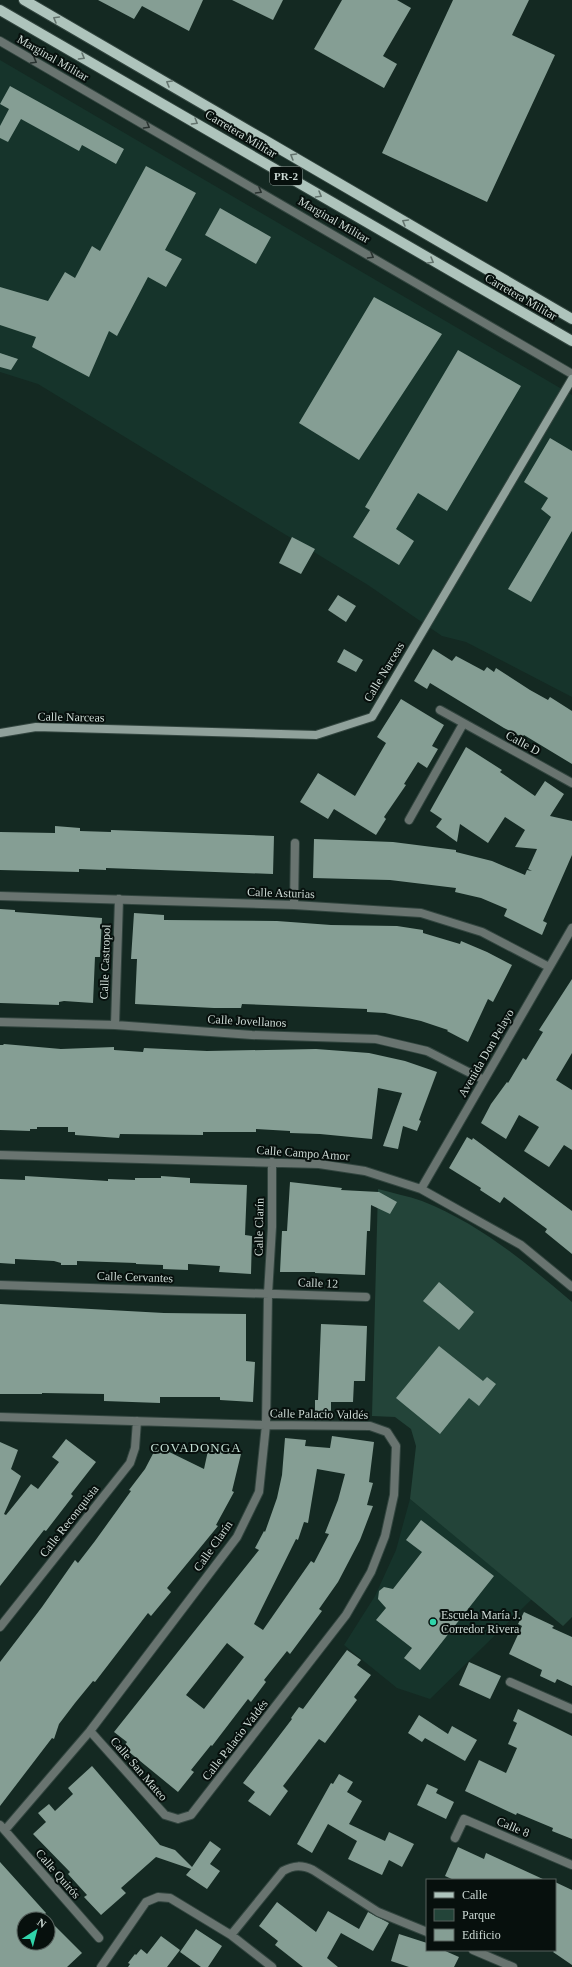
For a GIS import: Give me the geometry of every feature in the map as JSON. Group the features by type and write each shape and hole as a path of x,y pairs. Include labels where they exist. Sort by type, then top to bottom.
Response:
{"main road":[{"name":"Carretera Militar","path":"24,0 572,319"},
{"name":"Carretera Militar","path":"0,10 572,341"}],"street":[{"name":"Marginal Militar","path":"0,41 572,374"},
{"name":"Calle Narceas","path":"0,733 36,727 316,735 372,717 572,379"},
{"name":"Calle D","path":"440,710 572,783"},
{"path":"409,820 463,724"},
{"path":"294,905 295,844"},
{"name":"Calle Asturias","path":"0,896 294,905 421,913 482,932 549,967"},
{"name":"Calle Castropol","path":"115,1025 120,899"},
{"name":"Avenida Don Pelayo","path":"421,1189 572,928"},
{"name":"Calle Jovellanos","path":"0,1022 115,1025 252,1035 376,1039 427,1051 484,1080"},
{"name":"Calle Campo Amor","path":"0,1155 272,1162 319,1164 365,1170 421,1189 521,1245 572,1287"},
{"name":"Calle Clarín","path":"2,1828 90,1731 237,1537 260,1492 266,1425 268,1294 272,1227 272,1162"},
{"name":"Calle Cervantes","path":"0,1285 268,1294"},
{"name":"Calle 12","path":"268,1294 366,1297"},
{"name":"Calle Palacio Valdés","path":"0,1417 137,1422 370,1426 386,1432 396,1446 394,1495 385,1536 374,1565 346,1615 196,1810"},
{"name":"Calle Reconquista","path":"0,1627 130,1463 135,1448 137,1422"},
{"path":"510,1682 572,1709"},
{"name":"Calle San Mateo","path":"90,1731 165,1815 178,1819 191,1815 196,1810"},
{"name":"Calle 8","path":"455,1838 464,1819 572,1865"},
{"name":"Calle Quirós","path":"2,1828 99,1938"},
{"path":"231,1936 283,1871 298,1865 313,1870 378,1912 426,1932"},
{"path":"101,1967 146,1902 158,1897 170,1898 231,1936 272,1967"},
{"path":"475,1951 513,1967"}],"shaded area":[{"path":"0,60 572,395 572,697 466,642 442,636 368,585 38,384 0,372"},
{"name":"Escuela María J. Corredor Rivera","path":"410,1499 532,1599 430,1699 397,1688 344,1645 375,1596 396,1550"}],"green space":[{"path":"378,1189 422,1201 463,1221 501,1245 572,1302 572,1617 563,1626 410,1499 416,1446 411,1429 395,1417 372,1416"}],"building":[{"path":"98,0 203,0 189,31 142,6 134,19"},
{"path":"232,0 283,0 273,20"},
{"path":"342,0 397,0 411,8 383,56 397,64 384,88 314,49"},
{"path":"453,0 529,0 512,35 555,55 487,202 382,153"},
{"path":"10,86 124,149 116,164 82,145 79,151 21,119 8,142 0,138 0,126 9,109 0,104"},
{"path":"146,166 196,193 165,250 182,259 166,287 148,277 117,336 109,331 89,377 32,347 36,337 0,325 0,287 48,301 65,272 75,278 92,246 100,251"},
{"path":"220,208 271,237 256,264 205,235"},
{"path":"374,297 442,334 359,460 299,423"},
{"path":"458,350 521,386 447,511 418,493 396,529 414,541 399,565 353,537 370,510 365,507"},
{"path":"0,353 18,359 11,370 0,367"},
{"path":"550,438 572,451 572,531 531,602 508,589 551,517 541,509 548,498 524,482"},
{"path":"292,537 315,549 301,574 279,563"},
{"path":"338,595 356,606 346,622 328,610"},
{"path":"344,649 363,660 356,672 337,662"},
{"path":"433,649 452,661 456,656 484,671 487,667 494,672 496,668 530,690 548,700 550,697 572,711 572,764 524,735 522,737 504,728 430,683 427,689 414,681"},
{"path":"401,699 444,725 432,746 438,749 427,768 418,762 404,784 406,785 384,817 386,819 376,835 334,809 328,819 300,802 318,773 355,796 386,743 377,737"},
{"path":"466,747 502,770 500,772 535,796 545,781 564,794 550,816 572,821 572,855 543,921 547,923 542,935 504,916 507,909 481,898 455,892 456,888 390,880 313,878 314,839 393,842 456,850 456,852 492,861 525,875 527,870 532,871 528,869 537,849 515,847 525,830 505,817 488,843 460,824 457,842 436,827 442,819 430,811"},
{"path":"55,826 80,828 80,831 111,832 111,830 274,836 273,874 106,868 106,870 79,869 79,872 0,870 0,832 55,833"},
{"path":"0,909 15,910 15,912 102,918 100,957 95,957 93,1003 64,1001 59,1002 59,1005 0,1003"},
{"path":"134,913 164,915 164,920 277,921 331,925 397,926 423,930 423,933 460,944 461,941 512,965 493,1002 488,999 468,1042 447,1031 448,1030 421,1021 385,1013 367,1012 367,1009 242,1004 241,1008 214,1008 135,1004 137,959 131,959"},
{"path":"572,979 572,1053 556,1080 572,1090 572,1150 564,1145 549,1167 524,1151 539,1127 519,1115 506,1139 481,1123 491,1104 507,1082 508,1083 523,1058 526,1060 543,1032 539,1030"},
{"path":"4,1044 61,1049 114,1047 114,1050 143,1052 144,1048 207,1051 316,1049 369,1053 405,1061 437,1072 419,1120 421,1121 417,1131 403,1126 398,1149 383,1146 402,1093 378,1088 372,1139 256,1129 256,1132 203,1132 203,1135 120,1134 119,1138 75,1135 75,1132 68,1132 68,1127 37,1127 37,1129 30,1129 30,1131 0,1130 0,1045"},
{"path":"467,1137 472,1140 473,1138 572,1211 572,1254 545,1232 547,1229 504,1197 500,1203 480,1190 481,1188 449,1168"},
{"path":"25,1176 108,1181 108,1179 135,1180 135,1178 161,1178 161,1176 190,1178 190,1183 247,1185 245,1235 252,1236 251,1274 219,1272 220,1266 188,1264 188,1270 163,1269 163,1265 136,1263 77,1261 77,1265 61,1265 61,1263 54,1261 15,1259 15,1264 0,1263 0,1179 25,1180"},
{"path":"290,1182 342,1188 341,1190 379,1192 397,1202 390,1214 371,1205 370,1231 367,1231 365,1275 315,1272 280,1272 282,1231 287,1231"},
{"path":"439,1282 474,1312 459,1330 423,1301"},
{"path":"0,1304 164,1313 246,1314 246,1361 255,1362 253,1402 220,1400 220,1397 160,1397 160,1403 104,1401 104,1394 0,1394"},
{"path":"321,1324 367,1326 365,1381 354,1381 353,1402 331,1402 331,1412 315,1411 315,1400 318,1400"},
{"path":"439,1346 483,1381 487,1377 496,1384 479,1406 469,1398 440,1434 396,1398"},
{"path":"332,1436 374,1442 369,1482 373,1483 367,1505 373,1506 360,1540 338,1582 319,1609 322,1611 290,1654 287,1651 264,1680 266,1682 251,1702 248,1699 212,1746 211,1745 191,1770 194,1772 178,1792 123,1747 127,1742 114,1732 259,1550 255,1548 264,1531 265,1532 277,1498 282,1475 285,1438 306,1440 305,1446 330,1448","holes":["317,1469 345,1474 338,1500 325,1533 329,1534 314,1563 311,1561 263,1630 254,1624 296,1539 298,1540 304,1522 308,1523","227,1643 244,1657 204,1709 186,1695"]},
{"path":"66,1439 96,1462 71,1494 73,1496 46,1531 44,1530 0,1586 0,1442 18,1450 11,1469 21,1476 4,1514 6,1515 31,1484 38,1489 59,1462 52,1457"},
{"path":"157,1446 204,1469 209,1446 241,1454 232,1491 234,1492 216,1525 218,1526 167,1588 171,1592 151,1616 148,1613 95,1682 93,1681 75,1703 59,1724 54,1739 52,1738 0,1806 0,1662 42,1607 75,1560 78,1563 95,1541 131,1491 129,1490 145,1469"},
{"path":"421,1520 494,1576 420,1670 404,1658 412,1648 376,1620 386,1608 378,1599 379,1591 384,1587 393,1589 422,1552 406,1540"},
{"path":"524,1612 554,1626 552,1628 572,1637 572,1686 557,1679 555,1683 540,1676 542,1670 509,1654 522,1626 518,1624"},
{"path":"347,1650 361,1660 357,1665 371,1675 354,1697 357,1700 325,1743 319,1739 283,1786 288,1791 270,1816 248,1801 255,1792 243,1783 292,1719 291,1718 299,1707 303,1709"},
{"path":"469,1662 501,1676 490,1699 459,1685"},
{"path":"518,1709 572,1736 572,1839 552,1831 553,1828 517,1813 516,1815 465,1791 479,1760 506,1773 517,1748 508,1744 517,1723 513,1721"},
{"path":"419,1715 448,1734 452,1726 477,1740 465,1761 425,1738 422,1742 408,1733"},
{"path":"92,1766 160,1845 175,1850 192,1867 210,1841 221,1849 210,1864 220,1871 207,1889 186,1875 191,1869 156,1857 121,1888 126,1893 101,1915 84,1897 87,1895 68,1874 70,1872 33,1834 46,1822 38,1813 49,1804 55,1811 73,1794 68,1788"},
{"path":"339,1774 353,1782 347,1792 362,1801 349,1824 385,1841 389,1832 414,1844 402,1867 389,1860 382,1875 348,1859 357,1841 328,1824 312,1853 297,1844 331,1783 333,1784"},
{"path":"427,1784 438,1789 436,1793 454,1802 446,1819 417,1805"},
{"path":"458,1847 484,1859 486,1853 543,1879 452,1879 445,1876"},
{"path":"0,1862 44,1911 16,1911 16,1951 56,1951 56,1927 82,1953 67,1967 0,1967"},
{"path":"556,1882 572,1890 572,1965 553,1952 556,1951"},
{"path":"277,1902 316,1932 328,1911 359,1929 368,1912 389,1923 373,1951 341,1933 327,1958 338,1967 303,1967 275,1945 278,1941 259,1926"},
{"path":"196,1929 222,1946 208,1967 201,1967 180,1952"},
{"path":"399,1934 426,1943 426,1951 445,1951 459,1957 454,1967 409,1967 391,1961"},
{"path":"161,1936 180,1950 167,1967 128,1967 130,1964 128,1963 135,1954 136,1955 141,1949 147,1954"}],"place":[{"name":"Escuela María J. Corredor Rivera","path":"433,1622"}],"district":[{"name":"COVADONGA","path":"196,1447"}]}
